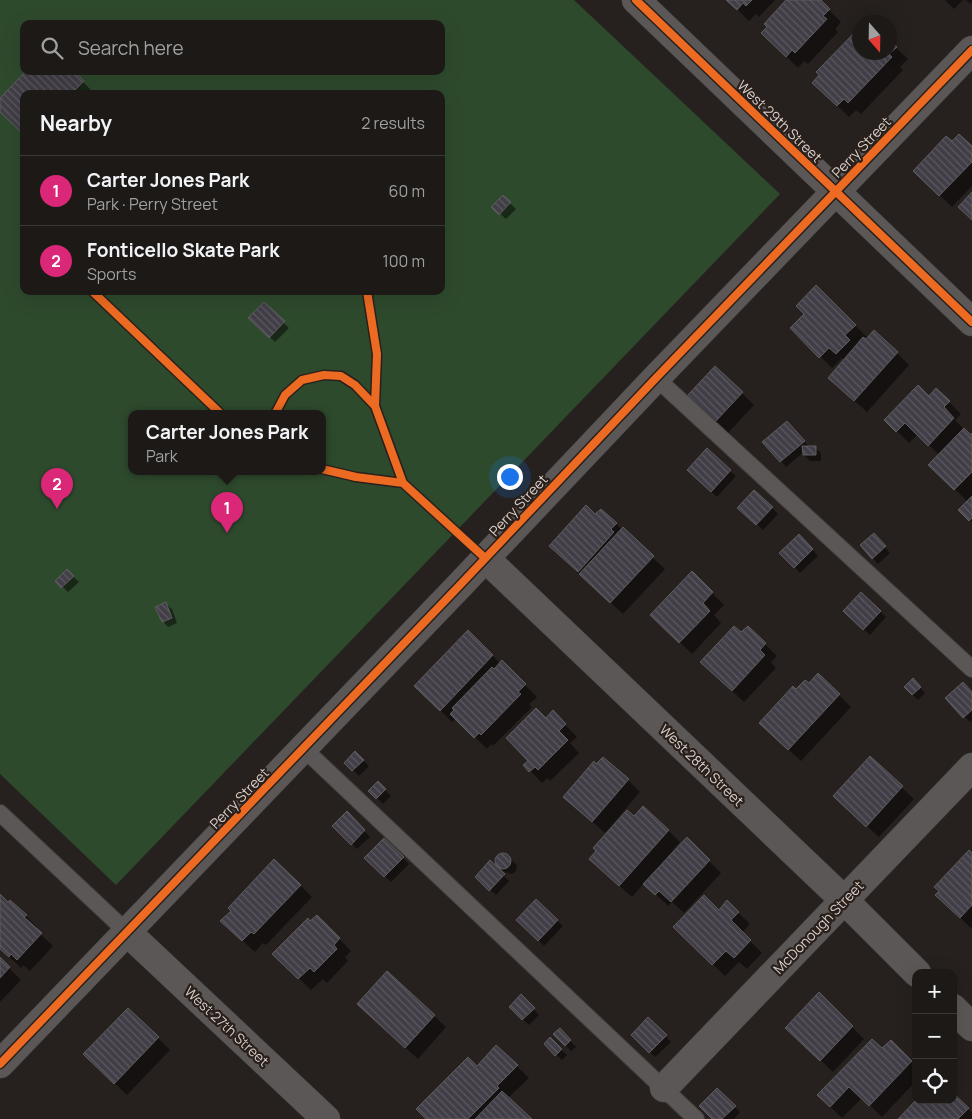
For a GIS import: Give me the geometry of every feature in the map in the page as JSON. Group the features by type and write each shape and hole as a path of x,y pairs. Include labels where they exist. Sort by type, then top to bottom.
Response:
{"street":[{"name":"West 29th Street","path":"636,0 972,322"},
{"name":"Perry Street","path":"0,1064 972,50"},
{"name":"West 28th Street","path":"485,558 844,900 913,969"},
{"name":"McDonough Street","path":"664,1088 972,767"},
{"name":"West 27th Street","path":"127,932 326,1119"},
{"path":"957,1012 972,1027"}],"lane":[{"path":"656,378 972,669"},
{"path":"304,748 696,1119"},
{"path":"0,812 127,932"}],"green space":[{"path":"0,0 574,0 780,194 116,885 0,774"}],"building":[{"path":"726,0 752,0 746,6 743,3 737,10"},
{"path":"786,0 821,0 830,9 823,16 827,19 795,53 792,50 786,57 761,33 767,27 764,24"},
{"path":"852,35 852,60 889,60 848,103 844,99 837,106 812,83 819,75 816,72"},
{"path":"22,75 78,75 84,81 75,90 20,90 20,131 0,112 0,98"},
{"path":"959,134 972,146 972,162 939,196 913,171 946,136 952,141"},
{"path":"972,192 972,220 958,207"},
{"path":"503,195 511,202 499,215 491,207"},
{"path":"816,285 856,325 845,335 850,340 836,354 829,348 819,358 790,328 804,314 796,306"},
{"path":"264,302 285,321 269,338 248,318"},
{"path":"874,330 898,352 854,401 828,378 863,337 866,339"},
{"path":"715,366 743,392 715,422 687,396"},
{"path":"918,385 929,396 936,388 950,401 944,407 954,418 928,446 905,423 896,432 884,420"},
{"path":"787,421 805,441 780,462 762,442"},
{"path":"964,428 971,435 972,433 972,472 954,490 928,465"},
{"path":"802,446 816,446 816,455 803,455"},
{"path":"707,448 731,470 711,492 687,470"},
{"path":"754,490 773,507 756,525 737,508"},
{"path":"972,496 972,518 969,521 958,510"},
{"path":"586,505 595,514 601,509 617,523 611,529 614,532 578,572 549,546"},
{"path":"623,527 654,556 610,603 579,574"},
{"path":"874,533 886,546 872,559 860,545"},
{"path":"799,534 813,549 794,568 779,553"},
{"path":"67,569 74,576 61,588 55,581"},
{"path":"692,571 713,592 703,603 710,611 679,643 650,615"},
{"path":"861,592 881,611 863,630 843,611"},
{"path":"166,602 172,618 162,622 155,607"},
{"path":"734,626 741,632 748,626 766,643 760,650 765,655 732,691 700,662"},
{"path":"468,630 493,655 440,711 414,686"},
{"path":"502,660 526,684 518,692 521,694 481,735 479,733 474,738 450,714 454,710 452,708 492,667 494,669"},
{"path":"818,673 840,694 788,750 759,723 793,686 796,689 805,680 809,683"},
{"path":"913,678 921,687 912,695 904,687"},
{"path":"963,682 972,692 972,710 963,718 945,698"},
{"path":"536,708 546,718 553,710 566,724 559,731 568,740 538,770 535,767 529,772 523,765 528,761 506,738"},
{"path":"355,751 364,760 352,771 344,763"},
{"path":"870,756 903,786 866,827 833,796"},
{"path":"603,757 629,779 592,822 563,797 594,761 596,764"},
{"path":"378,781 386,789 376,799 368,791"},
{"path":"643,806 669,830 619,886 589,859 596,851 593,848 627,810 634,816"},
{"path":"347,811 365,830 351,845 332,826"},
{"path":"687,837 710,860 671,902 659,891 655,895 643,884"},
{"path":"384,838 404,857 384,877 364,858"},
{"path":"969,850 972,853 972,905 960,918 935,895 939,891 934,887"},
{"path":"500,853 506,853 511,858 509,867 500,869 495,864 495,858"},
{"path":"274,859 301,885 254,934 251,932 242,941 220,921 231,911 228,908"},
{"path":"490,860 505,874 489,891 475,877"},
{"path":"0,894 27,915 24,917 42,933 17,960 11,954 9,957 0,949"},
{"path":"704,895 719,910 727,900 739,912 731,920 751,940 734,958 726,951 712,965 673,927"},
{"path":"536,899 558,920 538,941 516,920"},
{"path":"317,915 340,938 334,945 337,949 314,972 310,968 298,979 272,954 308,918 310,921"},
{"path":"0,957 10,967 0,978"},
{"path":"387,971 435,1015 405,1048 357,1004"},
{"path":"819,992 853,1026 820,1061 785,1028"},
{"path":"521,994 535,1008 522,1020 509,1007"},
{"path":"128,1008 159,1037 114,1084 83,1054"},
{"path":"648,1017 667,1035 649,1053 631,1035"},
{"path":"560,1028 571,1040 565,1046 553,1034"},
{"path":"550,1037 562,1049 555,1056 544,1044"},
{"path":"872,1039 882,1048 891,1040 912,1061 869,1106 849,1087 830,1107 817,1095"},
{"path":"496,1045 518,1065 497,1086 499,1088 468,1119 426,1119 416,1109 468,1057 477,1066"},
{"path":"717,1088 736,1106 722,1119 712,1119 699,1106"},
{"path":"502,1091 532,1119 475,1119"},
{"path":"957,1097 969,1108 958,1119 898,1119 912,1104 957,1104"}],"cycle path":[{"path":"636,0 972,322"},
{"path":"0,1064 972,50"},
{"path":"96,295 217,410"},
{"path":"368,295 377,354 375,406 403,483 485,558"},
{"path":"277,410 285,395 302,380 324,375 341,376 355,385 375,406"},
{"path":"326,470 356,477 403,483"}],"place":[{"name":"Fonticello Skate Park","path":"57,509"},
{"name":"Carter Jones Park","path":"227,533"}]}
